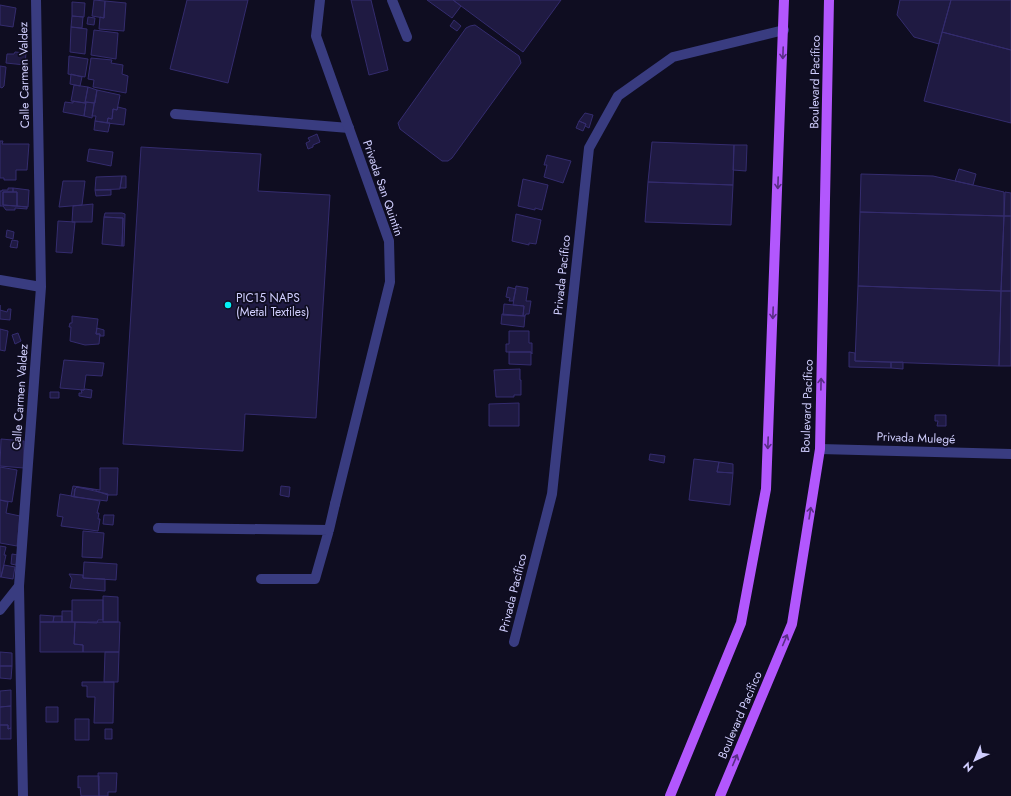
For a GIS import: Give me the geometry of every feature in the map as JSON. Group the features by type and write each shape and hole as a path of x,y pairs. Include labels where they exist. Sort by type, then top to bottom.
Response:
{"main road":[{"path":"670,796 741,623 766,489 784,0"},
{"name":"Boulevard Pacífico","path":"720,796 792,624 820,449 830,0"}],"street":[{"name":"Calle Carmen Valdez","path":"23,796 19,586 41,287 36,0"},
{"name":"Privada San Quintín","path":"261,579 315,579 329,530 334,504 390,282 389,241 316,36 320,0"},
{"path":"392,0 407,37"},
{"name":"Privada Pacífico","path":"514,642 552,494 589,148 618,96 673,57 784,30"},
{"path":"175,114 349,128"},
{"path":"0,280 41,287"},
{"name":"Privada Mulegé","path":"820,449 1011,454"},
{"path":"158,528 329,530"},
{"path":"0,610 19,586"}],"building":[{"path":"94,0 105,1 104,18 92,16"},
{"path":"187,0 248,0 228,83 170,69"},
{"path":"351,0 371,0 388,70 369,75"},
{"path":"427,0 453,0 461,6 452,18"},
{"path":"453,0 561,0 523,52"},
{"path":"900,0 951,0 939,44 914,37 897,15"},
{"path":"951,0 1011,0 1011,50 942,32"},
{"path":"105,1 126,3 124,31 99,29 100,17 104,18"},
{"path":"72,2 85,3 84,17 72,16"},
{"path":"0,5 16,8 13,27 0,25"},
{"path":"72,16 83,17 82,28 71,27"},
{"path":"88,17 95,18 94,25 87,24"},
{"path":"454,20 461,26 457,31 450,26"},
{"path":"475,25 519,56 521,63 452,158 448,161 442,161 400,129 398,123 466,28"},
{"path":"71,27 87,29 85,54 70,52"},
{"path":"94,30 118,33 116,59 91,55"},
{"path":"942,32 1011,50 1011,123 924,101"},
{"path":"15,52 26,53 25,65 6,63 7,54 14,54"},
{"path":"69,56 88,59 85,77 68,74"},
{"path":"91,58 112,60 111,63 123,65 122,74 128,76 126,93 93,87 94,80 88,79"},
{"path":"0,66 6,67 4,86 2,88 0,87"},
{"path":"71,74 82,77 80,86 70,84"},
{"path":"74,85 88,87 85,103 71,101"},
{"path":"88,87 97,90 95,103 85,102"},
{"path":"97,90 120,95 117,110 113,109 112,119 108,118 107,123 95,121 96,116 92,116"},
{"path":"73,101 86,102 84,116 63,112 65,102 73,103"},
{"path":"86,102 94,103 92,118 84,116"},
{"path":"22,107 29,108 28,114 21,113"},
{"path":"118,107 126,109 124,125 107,123 108,118 112,119 113,109 117,110"},
{"path":"585,113 593,115 589,128 585,126 586,124 579,121"},
{"path":"95,121 110,123 108,132 94,130"},
{"path":"579,121 586,124 583,131 576,128"},
{"path":"317,134 320,142 308,149 306,143 310,141 308,138"},
{"path":"0,141 3,141 2,144 29,144 27,170 16,170 16,180 4,180 4,178 0,178"},
{"path":"652,142 734,145 733,185 648,182"},
{"path":"734,145 747,145 746,171 733,170"},
{"name":"PIC15 NAPS (Metal Textiles)","path":"141,147 261,154 258,191 330,195 316,418 245,414 243,451 123,444"},
{"path":"89,149 113,152 111,166 87,161"},
{"path":"547,155 571,161 563,183 544,177 547,165 544,165"},
{"path":"959,169 976,174 973,185 955,181"},
{"path":"861,174 933,176 1004,192 1004,216 860,212"},
{"path":"122,176 126,176 126,188 120,188"},
{"path":"122,176 120,189 95,190 96,177"},
{"path":"523,179 548,185 542,210 518,206"},
{"path":"63,181 85,181 82,205 59,207"},
{"path":"648,182 733,185 731,225 645,222"},
{"path":"8,188 13,188 13,192 3,192 3,205 27,207 27,209 15,208 15,210 6,210 3,206 0,206 0,191 8,190"},
{"path":"13,188 29,190 28,207 17,206 17,192 13,192"},
{"path":"95,190 111,190 111,195 96,196"},
{"path":"3,192 17,192 17,206 3,205"},
{"path":"1005,192 1011,193 1011,216 1004,216"},
{"path":"93,204 92,222 72,222 73,206"},
{"path":"860,212 1004,216 1001,291 858,286"},
{"path":"105,213 125,214 124,246 122,246 123,218 104,217"},
{"path":"516,214 541,220 536,244 529,243 529,245 512,241"},
{"path":"1004,216 1011,216 1011,291 1001,291"},
{"path":"104,217 123,218 122,246 102,244"},
{"path":"58,221 75,222 72,253 56,252"},
{"path":"7,230 14,232 13,239 6,237"},
{"path":"12,240 18,241 17,248 10,247"},
{"path":"516,286 528,288 526,301 531,301 529,314 526,314 525,316 523,316 524,306 513,305"},
{"path":"858,286 1001,291 999,366 855,361"},
{"path":"508,287 516,289 513,301 509,301 510,298 506,297"},
{"path":"1001,291 1011,291 1011,366 999,366"},
{"path":"504,304 524,306 523,316 503,315"},
{"path":"8,309 11,309 10,320 0,319 0,310 7,312"},
{"path":"502,314 525,316 524,327 501,324"},
{"path":"72,316 98,319 96,334 100,334 99,344 85,345 70,341 71,327 69,327 70,323 72,323"},
{"path":"97,328 104,330 104,336 96,334"},
{"path":"0,329 8,331 5,351 0,350"},
{"path":"509,331 529,331 529,343 532,343 532,354 531,352 506,352 506,344 509,344"},
{"path":"18,333 21,341 15,344 12,335"},
{"path":"509,352 531,352 531,365 509,364"},
{"path":"849,352 855,353 855,361 891,362 891,368 849,367"},
{"path":"64,360 104,363 102,376 86,375 84,390 60,388"},
{"path":"891,362 903,362 903,369 891,368"},
{"path":"520,369 521,395 514,395 514,397 496,397 494,370"},
{"path":"81,390 92,390 91,398 79,396 79,393 82,393"},
{"path":"50,392 59,392 59,398 50,398"},
{"path":"519,403 519,426 489,426 489,404"},
{"path":"935,415 946,415 946,426 937,426 938,421 935,421"},
{"path":"1,439 24,441 24,468 0,466"},
{"path":"650,454 665,456 664,463 649,460"},
{"path":"694,459 719,462 717,472 733,473 730,505 689,500"},
{"path":"719,462 733,464 733,473 717,472"},
{"path":"0,467 17,470 12,502 0,500"},
{"path":"100,468 118,468 117,495 108,495 96,490 77,487 75,489 74,497 71,496 73,486 100,490"},
{"path":"281,486 290,487 289,497 280,495"},
{"path":"77,487 108,494 107,501 74,497 75,489"},
{"path":"60,494 100,501 97,513 99,513 98,519 100,519 98,531 61,526 63,517 57,516"},
{"path":"0,500 8,502 6,513 20,516 17,546 0,543"},
{"path":"104,515 114,515 113,525 103,524"},
{"path":"83,531 104,533 102,558 82,557"},
{"path":"0,546 6,547 4,555 6,555 1,577 0,577"},
{"path":"12,554 18,555 16,565 11,564"},
{"path":"84,562 117,564 116,580 83,578"},
{"path":"4,565 15,567 13,579 1,577"},
{"path":"69,574 83,575 83,578 105,579 105,591 70,588 72,579"},
{"path":"103,596 118,597 118,622 103,622"},
{"path":"72,600 103,600 103,620 98,620 97,623 72,622"},
{"path":"62,611 72,611 72,622 62,622"},
{"path":"40,615 54,616 53,622 40,622"},
{"path":"54,616 62,616 62,622 53,622"},
{"path":"40,622 75,622 74,644 83,645 83,652 40,652"},
{"path":"75,622 120,622 119,652 83,652 83,645 74,644"},
{"path":"0,652 12,653 12,666 0,666"},
{"path":"105,652 119,652 118,682 104,682"},
{"path":"0,666 12,666 11,679 0,678"},
{"path":"82,682 114,682 113,723 94,723 95,697 87,697 87,686 82,686"},
{"path":"11,690 11,706 0,707 0,691"},
{"path":"11,706 11,728 8,729 8,725 0,725 0,707"},
{"path":"46,707 58,707 58,722 46,722"},
{"path":"75,719 89,719 89,740 75,740"},
{"path":"0,725 8,725 8,729 11,728 11,739 0,739"},
{"path":"105,729 112,729 112,739 105,739"},
{"path":"98,773 117,773 116,792 108,792 108,796 99,796"},
{"path":"78,776 99,776 99,796 81,796 80,787 78,788"}],"place":[{"name":"PIC15 NAPS (Metal Textiles)","path":"228,305"}]}
